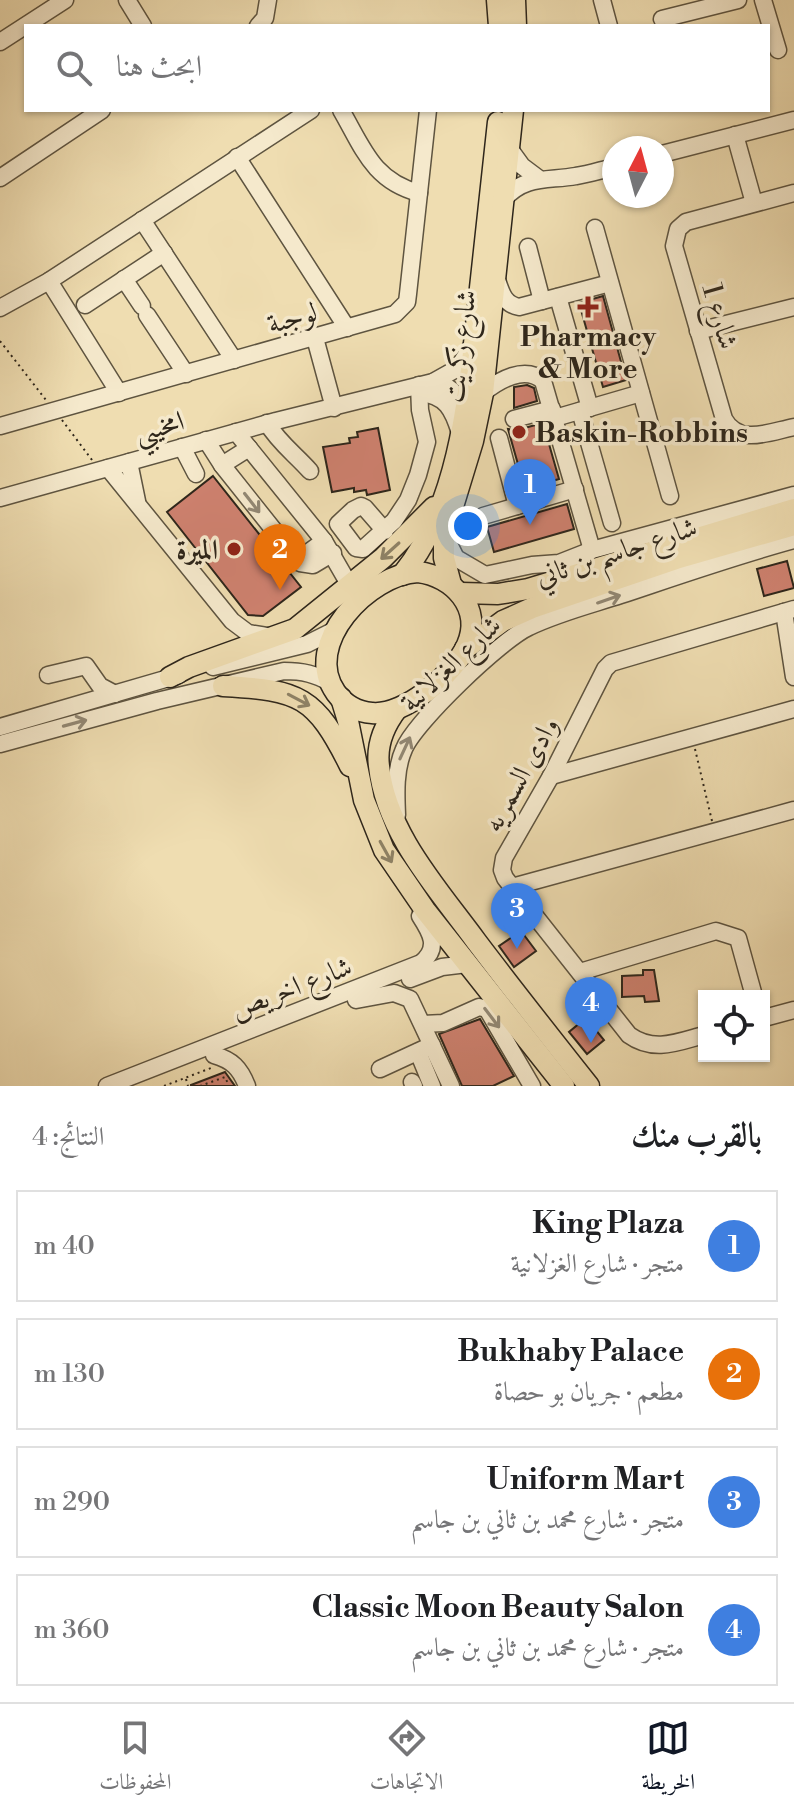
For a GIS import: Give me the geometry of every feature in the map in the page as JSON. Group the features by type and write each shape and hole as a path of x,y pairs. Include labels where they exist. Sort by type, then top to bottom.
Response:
{"main road":[{"path":"497,0 499,24"},
{"path":"515,0 516,24"},
{"name":"شارع زكريت","path":"402,575 423,547 445,495 462,426 499,112"},
{"name":"شارع زكريت","path":"456,589 444,558 444,536 473,441 483,393 513,112"},
{"path":"170,677 189,667 281,636 321,610 415,529 445,495"},
{"name":"شارع جاسم بن ثاني","path":"465,649 489,630 520,614 675,551 794,509"},
{"name":"شارع جاسم بن ثاني","path":"456,589 498,594 528,589 675,551 794,525"},
{"path":"637,538 675,551 722,560"},
{"path":"336,691 351,707 382,713 397,709 435,683 465,649 468,641 468,606 456,589 432,574 402,575 378,587 358,603 335,630 327,653 327,669 348,721 360,785 371,823 384,850 414,895 564,1086"},
{"path":"223,686 282,691 309,704 331,730 360,785"},
{"path":"397,709 384,730 378,752 382,784 397,824 430,880 589,1086"}],"street":[{"path":"28,24 65,0"},
{"path":"127,0 142,24"},
{"path":"602,0 608,24"},
{"path":"662,19 738,0"},
{"path":"763,0 780,49"},
{"path":"0,42 24,26"},
{"path":"0,178 99,112"},
{"path":"0,308 49,281 308,112"},
{"path":"342,112 378,172 397,186 419,193"},
{"name":"لوجبة","path":"0,426 395,314 407,302 428,112"},
{"path":"674,151 794,120"},
{"path":"735,135 754,203"},
{"path":"509,148 522,166 538,178"},
{"path":"237,157 347,328"},
{"path":"504,199 518,186 538,178 574,176 602,170"},
{"name":"شارع 1","path":"794,193 686,222 675,235 674,246 728,428 743,436 794,427"},
{"path":"142,220 234,360"},
{"path":"595,228 670,496"},
{"path":"528,247 550,299 585,409 610,516 581,515"},
{"path":"85,305 164,253"},
{"path":"496,277 505,299 519,307 610,283"},
{"path":"124,279 186,374"},
{"path":"49,281 119,393"},
{"path":"698,331 794,307"},
{"path":"315,338 334,408"},
{"name":"امخيبي","path":"0,498 272,422 419,392 458,368 474,341"},
{"path":"483,393 507,378 531,374 543,381 592,550"},
{"path":"385,531 408,500 425,454 427,436 419,392 445,385 457,394 462,426"},
{"path":"514,419 585,409 641,393"},
{"path":"272,422 310,471"},
{"path":"236,432 329,547 350,586"},
{"path":"499,438 517,506"},
{"path":"206,440 222,465 298,560 310,566 329,547"},
{"path":"182,447 196,474"},
{"path":"222,465 249,448"},
{"path":"129,462 137,501"},
{"path":"108,468 232,621 255,635 281,636"},
{"path":"483,516 575,489"},
{"name":"شارع الغزلانية","path":"444,536 456,558 485,575 559,563 592,550 794,495"},
{"name":"شارع الغزلانية","path":"397,824 397,772 405,746 421,724 497,649 528,627 722,560 794,540"},
{"path":"789,610 794,677"},
{"name":"وادى السمريه","path":"512,887 503,874 503,862 605,669 611,663 789,610"},
{"path":"231,652 236,638 232,621"},
{"path":"0,727 170,677 290,649 335,630"},
{"path":"48,675 83,666 88,668 100,686 115,694"},
{"path":"0,744 157,701 284,671 315,674 336,691"},
{"path":"83,704 92,678"},
{"path":"551,776 794,709"},
{"path":"698,1037 655,1046 637,1041 629,1035 512,887 794,810"},
{"name":"شارع اخريص","path":"107,1086 421,963 427,958 433,943 417,912 414,895"},
{"path":"580,972 716,931 738,938 752,990"},
{"name":"شارع اخريص","path":"132,1086 214,1061 442,967 467,964"},
{"path":"356,1000 394,993 405,996 413,1004 423,1024 432,1086"},
{"path":"423,1024 443,1023 479,1007 487,1009 532,1086"},
{"path":"770,1016 794,1010"},
{"path":"380,1069 425,1048"},
{"path":"425,1048 451,1086"},
{"path":"214,1061 227,1059 238,1067 247,1086"}],"path":[{"path":"692,736 714,832"},
{"path":"164,1086 214,1061"},
{"path":"200,1086 225,1077 229,1086"},
{"path":"185,1078 188,1086"}],"building":[{"path":"603,296 626,380 603,387 579,303"},
{"path":"527,385 534,388 537,401 514,408 514,387"},
{"path":"543,423 559,479 525,489 508,429 517,430"},
{"path":"378,428 390,490 367,495 366,490 354,492 354,488 332,492 323,447 350,443 349,438 358,437 357,432"},
{"name":"الميرة","path":"213,476 301,587 263,616 248,615 167,512"},
{"path":"567,504 574,529 494,552 487,527"},
{"path":"787,561 794,588 764,596 757,569"},
{"path":"521,931 536,951 514,967 499,946"},
{"path":"643,970 654,970 659,1001 645,1002 644,996 622,997 622,976 643,975"},
{"path":"586,1018 604,1040 587,1054 569,1032"},
{"path":"480,1019 514,1076 493,1086 462,1086 439,1034"},
{"path":"225,1072 235,1086 191,1086 191,1085"}],"place":[{"name":"Pharmacy & More","path":"588,307"},
{"name":"Baskin-Robbins","path":"519,432"},
{"name":"King Plaza","path":"530,525"},
{"name":"الميرة","path":"234,549"},
{"name":"Bukhaby Palace","path":"280,590"},
{"name":"Uniform Mart","path":"517,949"},
{"name":"Classic Moon Beauty Salon","path":"591,1043"}]}
